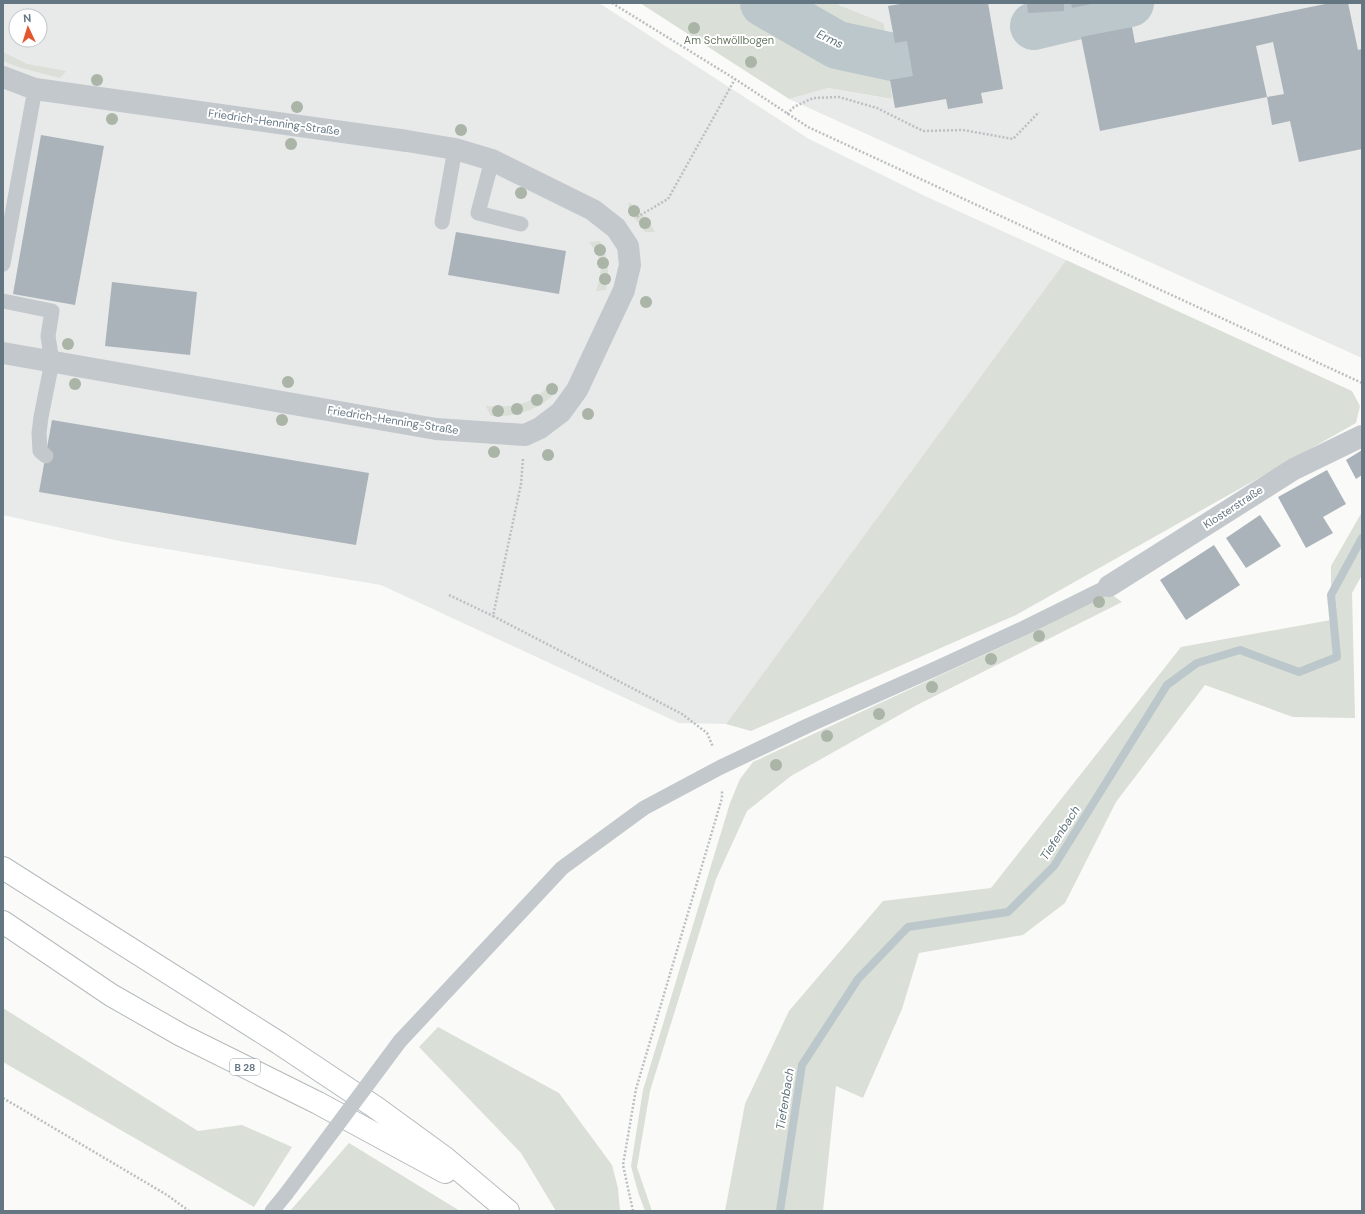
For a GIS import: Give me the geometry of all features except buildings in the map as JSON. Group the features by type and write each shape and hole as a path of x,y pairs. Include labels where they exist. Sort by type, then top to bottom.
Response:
{"main road":[{"name":"B 28","path":"3,868 279,1043 375,1107 445,1158 501,1205"},
{"name":"B 28","path":"3,922 111,995 181,1035 318,1103 501,1205"}],"street":[{"name":"Friedrich-Henning-Straße","path":"3,77 35,89 407,140 456,149 492,160 594,210 616,228 628,246 630,265 624,290 577,390 560,412 540,428 525,435 436,428 3,353"},
{"name":"Klosterstraße","path":"1109,586 1294,468 1362,436"}],"lane":[{"path":"3,264 35,89"},
{"path":"442,222 456,149"},
{"path":"492,160 478,213 521,224"},
{"path":"3,301 52,311 48,336 52,362 39,433 40,451 46,456"},
{"path":"272,1211 400,1041 562,868 644,808 721,767 807,726 1024,628 1109,586"}],"path":[{"path":"612,3 735,79 815,131 1362,383"},
{"path":"651,209 668,199 735,79"},
{"path":"787,114 794,107 814,98 839,97 877,108 923,131 963,130 1014,139 1039,112"},
{"path":"494,616 522,484 525,435"},
{"path":"450,595 494,616 682,714 708,733 721,767 722,798 636,1089 623,1165 634,1211"},
{"path":"3,1098 167,1195 189,1211"}],"shaded area":[{"path":"3,3 599,3 809,139 925,196 1066,260 726,724 679,723 381,585 124,542 3,515"},
{"path":"834,3 1362,3 1362,358 789,99 828,88 891,99 884,23"}],"green space":[{"name":"Am Schwöllbogen","path":"640,3 834,3 884,23 892,99 828,88 789,99"},
{"path":"3,52 27,64 66,71 60,78 21,68 3,61"},
{"path":"629,202 648,220 655,232 645,232 640,224 628,212"},
{"path":"600,241 605,253 608,277 606,290 596,291 601,271 597,254 589,242"},
{"path":"1066,260 1352,391 1360,406 1356,423 1016,615 751,731 726,724"},
{"path":"553,382 558,390 544,403 528,411 510,415 491,416 486,406 506,406 522,403 537,396"},
{"path":"1362,512 1362,575 1352,593 1355,718 1293,717 1205,685 1116,802 1065,903 1023,935 919,953 902,1009 863,1098 836,1086 823,1211 725,1211 745,1104 789,1011 883,901 991,888 1181,647 1331,620 1331,566"},
{"path":"1108,592 1122,602 917,705 791,776 747,811 716,879 650,1091 637,1167 652,1211 645,1211 631,1166 643,1090 730,803 740,779 753,762 1027,635"},
{"path":"3,1008 198,1131 242,1125 292,1147 254,1207 3,1062"},
{"path":"438,1027 559,1093 612,1165 618,1188 620,1211 556,1211 521,1153 419,1047"},
{"path":"349,1143 460,1211 290,1211"}],"waterway":[{"name":"Erms","path":"764,3 837,45 902,59"},
{"name":"Erms","path":"1034,26 1130,3"},
{"name":"Tiefenbach","path":"780,1211 802,1065 858,979 908,927 1008,912 1054,866 1167,685 1197,663 1240,650 1299,672 1337,657 1331,595 1362,538"}]}
